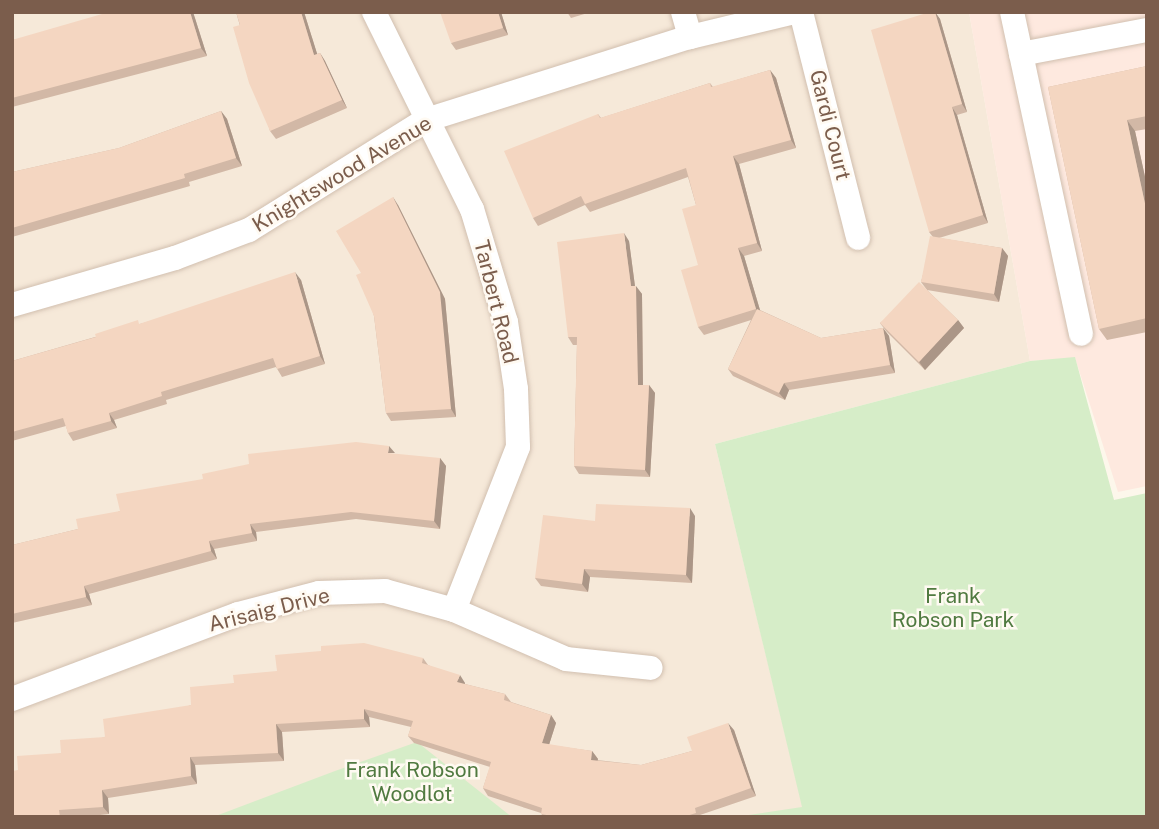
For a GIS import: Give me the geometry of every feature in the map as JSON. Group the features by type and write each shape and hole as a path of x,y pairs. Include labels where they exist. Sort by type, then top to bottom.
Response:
{"street":[{"name":"Tarbert Road","path":"374,12 472,209 493,271 516,389 518,447 454,610"},
{"path":"683,12 690,37"},
{"name":"Knightswood Avenue","path":"12,305 175,258 249,230 426,120 690,37 794,12"},
{"name":"Gardi Court","path":"801,12 858,238"},
{"path":"1012,12 1081,334"},
{"path":"1021,54 1147,30"},
{"name":"Arisaig Drive","path":"12,699 238,614 319,593 385,591 454,610 566,660 651,668"}],"shaded area":[{"path":"12,12 969,12 1030,361 715,444 805,817 12,817"},
{"path":"969,12 1147,12 1147,486 1118,492 1075,358 1030,361"}],"green space":[{"name":"Frank Robson Park","path":"1075,357 1114,500 1147,493 1147,817 735,817 802,807 715,444 1030,361"},
{"name":"Frank Robson Woodlot","path":"417,742 512,817 213,817 335,771"}],"building":[{"path":"109,12 190,12 201,48 12,98 12,40"},
{"path":"236,12 301,12 314,55 320,53 342,100 270,131 249,83 233,27 240,25"},
{"path":"440,12 498,12 503,28 451,43"},
{"path":"935,12 962,104 952,107 983,215 929,232 871,30"},
{"path":"1147,66 1147,116 1127,120 1147,213 1147,318 1099,329 1048,87"},
{"path":"770,70 791,140 733,156 757,243 738,248 756,309 698,327 681,270 698,265 682,209 696,205 686,168 585,204 581,196 533,218 504,151 598,114 600,118 710,83 711,87"},
{"path":"221,111 236,158 184,174 185,178 12,228 12,172 119,148"},
{"path":"393,197 440,292 451,409 386,413 374,316 356,275 361,273 336,231"},
{"path":"624,233 631,286 636,286 638,385 649,385 645,470 574,466 577,337 568,337 557,242"},
{"path":"930,236 1002,248 994,294 921,282"},
{"path":"295,272 320,356 277,369 273,358 161,392 162,396 109,413 111,421 68,433 63,418 12,432 12,361 96,337 95,334 138,320 139,324"},
{"path":"919,282 958,320 919,362 880,323"},
{"path":"757,309 821,338 883,328 890,365 784,383 779,393 728,369"},
{"path":"356,442 389,446 388,453 440,458 434,521 351,512 250,524 252,533 209,541 211,551 84,586 86,597 12,614 12,545 78,529 76,519 120,511 116,494 203,479 202,474 249,464 248,454"},
{"path":"596,504 690,508 686,575 584,569 582,584 535,578 543,515 595,521"},
{"path":"364,643 423,658 422,663 460,675 457,682 505,694 504,700 551,715 542,743 592,751 591,760 641,765 692,751 687,737 728,723 751,788 695,808 696,813 683,817 557,817 541,814 542,808 483,788 491,762 408,736 413,721 364,709 364,719 276,724 278,753 190,757 191,776 102,790 103,807 59,810 60,817 12,817 12,771 18,770 17,756 61,753 60,740 105,737 103,719 191,705 190,687 234,683 233,675 277,671 275,655 321,651 321,646"}]}
